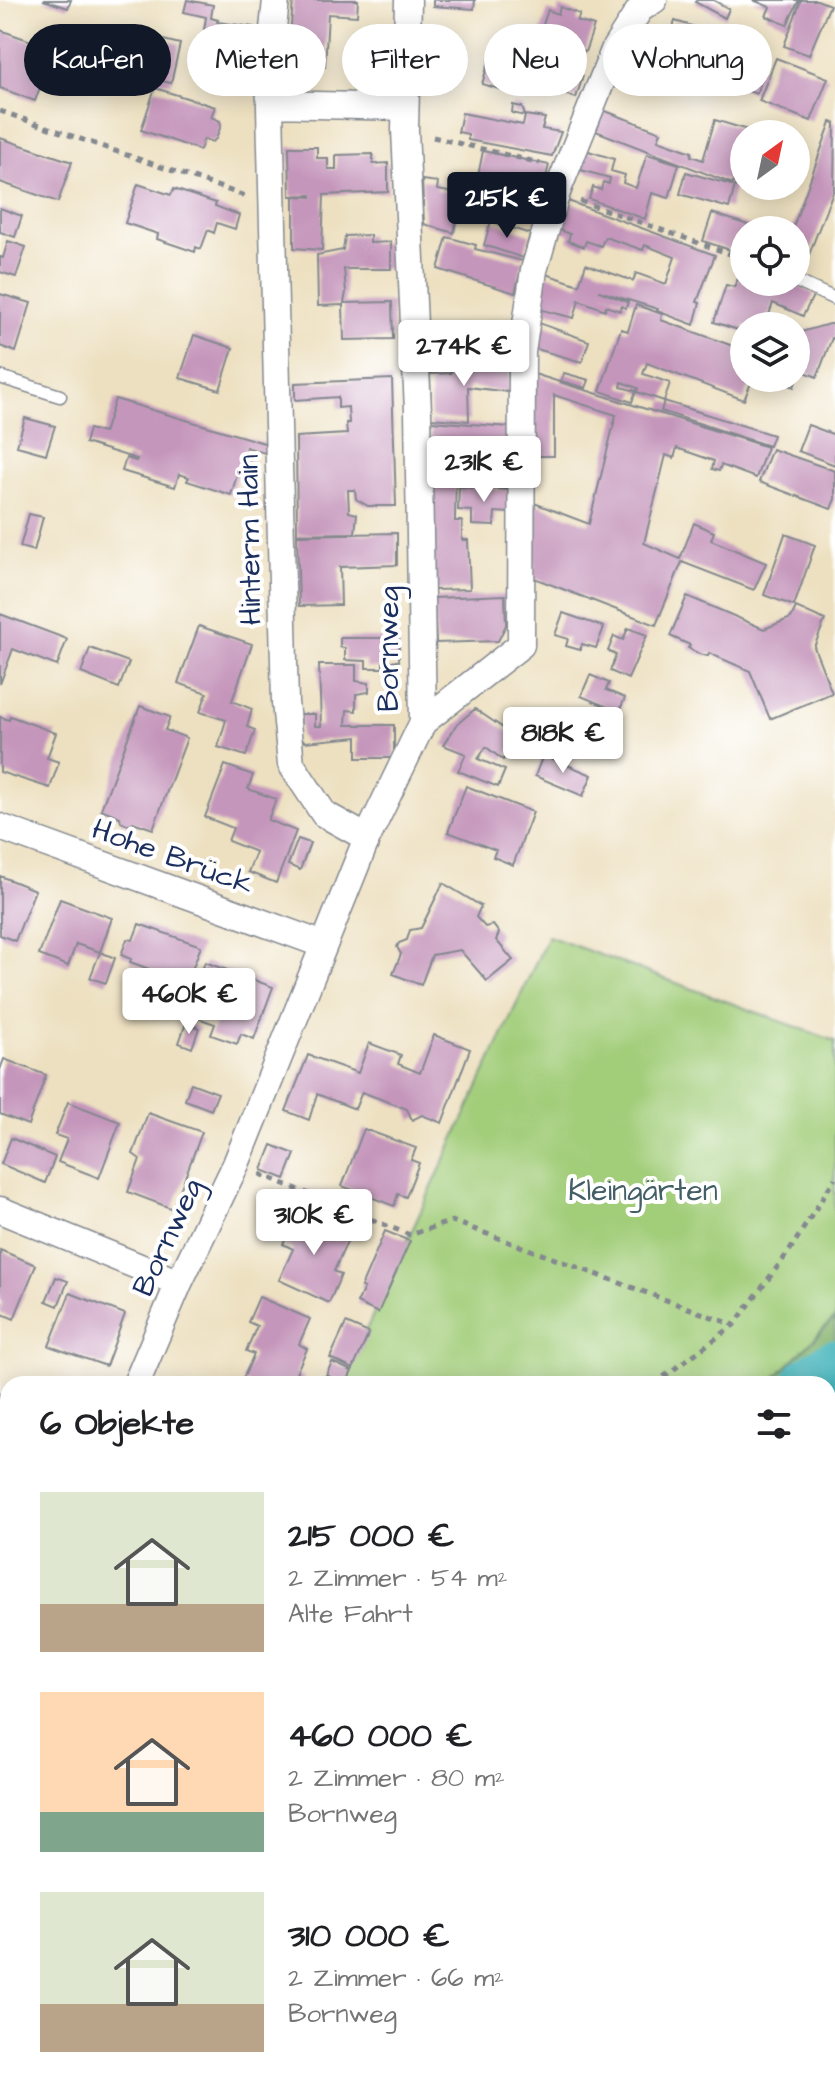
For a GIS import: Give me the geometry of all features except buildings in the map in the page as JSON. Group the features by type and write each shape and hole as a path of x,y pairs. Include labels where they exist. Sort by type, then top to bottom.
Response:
{"street":[{"name":"Hinterm Hain","path":"276,0 269,68 285,702 291,764 324,814 367,838"},
{"name":"Bornweg","path":"139,1376 179,1283 236,1164 367,838 423,722 418,411 405,119 408,0"},
{"path":"423,722 521,645 522,352 534,270 561,180 615,48 640,9 654,0"},
{"path":"271,104 405,119"},
{"name":"Hohe Brück","path":"0,827 324,945"},
{"path":"0,1210 179,1283"}],"lane":[{"path":"810,287 835,299"},
{"path":"0,377 60,396"}],"path":[{"path":"0,111 273,206"},
{"path":"405,119 561,180 730,253"},
{"path":"236,1164 410,1235 452,1221 734,1325"},
{"path":"665,1376 734,1325 790,1250 835,1178"}],"green space":[{"name":"Kleingärten","path":"548,936 835,1041 835,1318 777,1376 345,1376"},
{"path":"835,1318 835,1376 777,1376"}],"waterway":[{"path":"822,1376 835,1367"}]}
